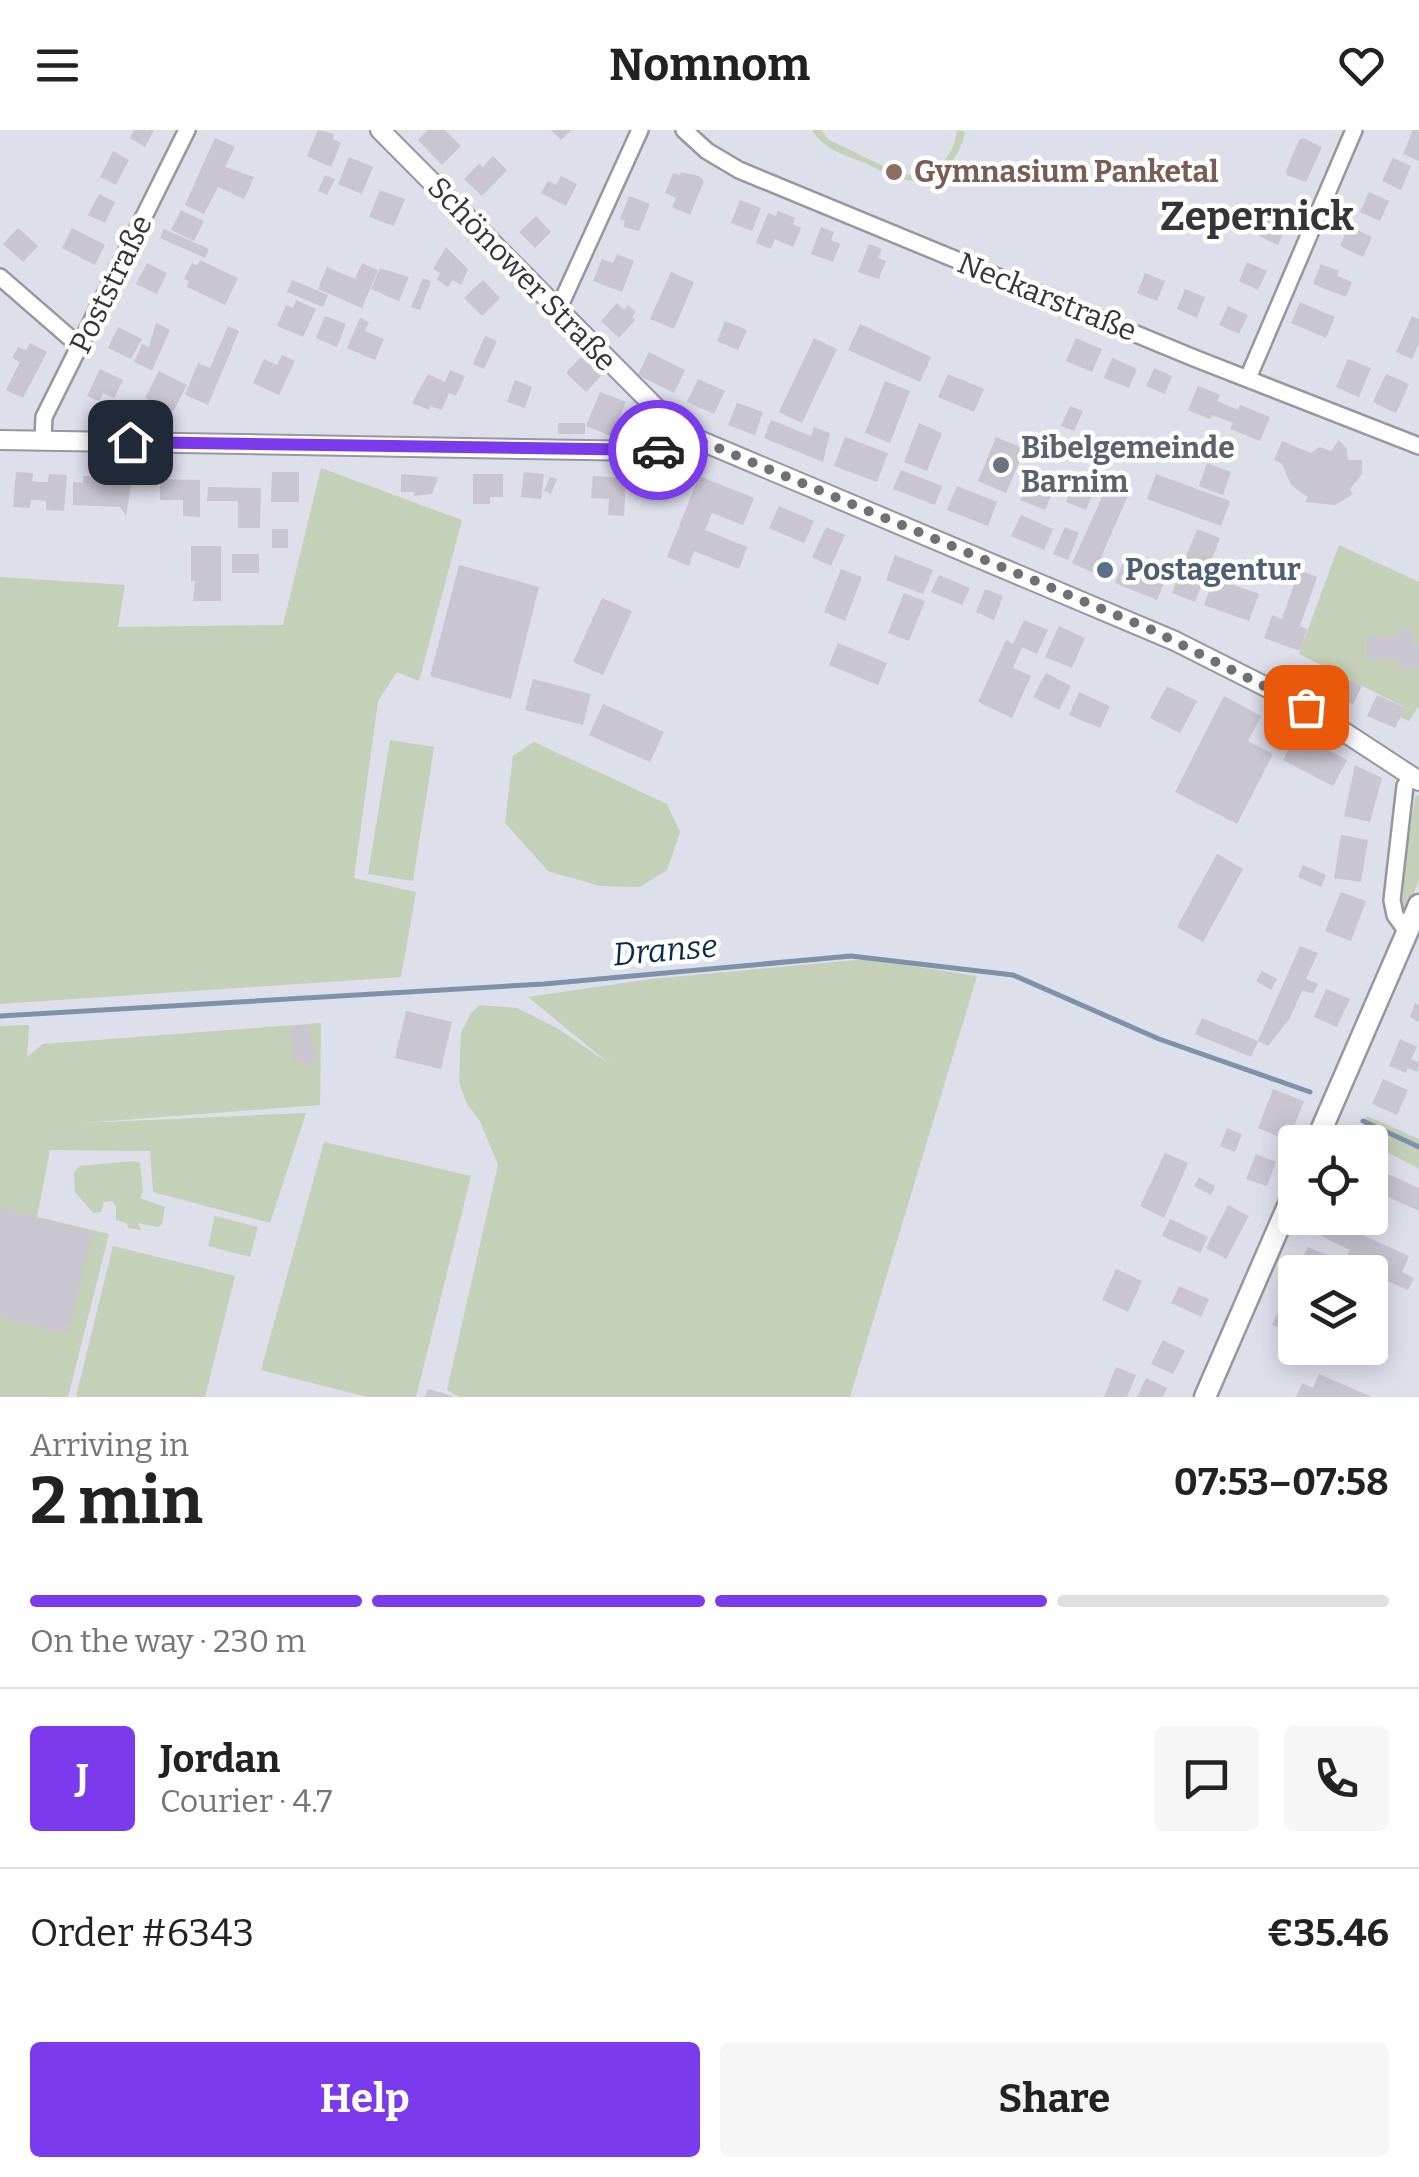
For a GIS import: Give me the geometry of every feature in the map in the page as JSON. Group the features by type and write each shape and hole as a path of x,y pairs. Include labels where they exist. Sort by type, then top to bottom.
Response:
{"main road":[{"path":"1323,1125 1419,906"},
{"path":"1205,1397 1278,1229"}],"street":[{"name":"Poststraße","path":"43,439 44,417 187,130"},
{"name":"Schönower Straße","path":"380,130 680,432 1176,640 1296,701 1415,778"},
{"path":"558,310 640,130"},
{"name":"Neckarstraße","path":"684,130 707,151 739,170 1419,446"},
{"path":"1248,378 1354,130"},
{"path":"0,277 81,343"},
{"path":"0,440 647,451 665,448 680,432"},
{"path":"1407,932 1395,915 1392,900 1405,786 1415,778"}],"green space":[{"path":"812,130 821,130 829,140 910,175 936,168 953,147 957,130 965,132 958,153 944,170 914,181 836,151"},
{"path":"321,468 462,520 419,681 397,672 378,701 354,878 416,892 401,977 0,1004 0,577 125,585 118,627 283,625"},
{"path":"1339,545 1419,582 1419,706 1409,721 1401,718 1404,707 1299,654"},
{"path":"390,740 434,747 413,881 368,874"},
{"path":"534,742 667,804 680,832 667,870 640,887 600,886 548,871 505,823 513,756"},
{"path":"1416,795 1419,880 1406,913 1401,913 1407,843"},
{"path":"866,959 977,976 850,1397 459,1397 447,1390 498,1165 459,1082 461,1033 471,1013 480,1005 517,1008 557,1028 611,1065 528,997 651,979"},
{"path":"321,1023 320,1105 83,1123 306,1113 270,1223 153,1192 150,1151 50,1150 37,1217 109,1234 68,1397 0,1397 0,1026 29,1025 27,1057 43,1044"},
{"path":"1367,1116 1387,1125 1363,1125"},
{"path":"1388,1125 1419,1139 1419,1169 1388,1152"},
{"path":"324,1142 471,1176 416,1397 367,1397 261,1370"},
{"path":"140,1163 140,1198 165,1207 158,1227 138,1223 141,1230 128,1228 127,1223 116,1220 112,1201 104,1202 101,1212 93,1213 75,1192 74,1173 79,1166"},
{"path":"215,1216 258,1227 250,1257 208,1246"},
{"path":"113,1246 235,1276 205,1397 76,1397"}],"building":[{"path":"134,130 154,130 145,147 130,138"},
{"path":"318,130 334,134 333,139 341,143 331,167 307,156"},
{"path":"428,130 445,130 461,146 442,165 418,140"},
{"path":"551,130 571,130 561,140"},
{"path":"1413,130 1419,130 1419,161 1403,154"},
{"path":"215,138 235,147 225,167 254,177 244,199 218,187 204,214 185,205"},
{"path":"1303,138 1322,147 1306,182 1287,175 1286,171"},
{"path":"113,151 129,160 116,185 100,177"},
{"path":"493,156 507,170 482,196 464,179"},
{"path":"349,157 373,167 362,194 338,184"},
{"path":"1393,158 1411,166 1401,190 1382,181"},
{"path":"673,173 704,181 690,215 672,207 676,198 665,193"},
{"path":"325,175 335,179 327,195 318,191"},
{"path":"561,176 577,184 566,206 541,193 548,181 556,185"},
{"path":"380,190 405,199 394,226 369,217"},
{"path":"1369,192 1389,201 1380,221 1360,212"},
{"path":"99,194 115,202 105,223 88,215"},
{"path":"629,196 650,204 639,231 623,227 625,221 620,219"},
{"path":"740,200 761,208 752,231 731,223"},
{"path":"181,210 204,221 194,241 171,230"},
{"path":"778,211 795,218 793,224 801,228 793,247 775,239 771,249 756,243 768,213 776,216"},
{"path":"536,216 551,232 535,248 519,232"},
{"path":"1267,217 1287,225 1278,245 1259,236"},
{"path":"1349,226 1372,237 1363,257 1340,246"},
{"path":"821,227 834,232 831,240 840,244 833,262 811,254"},
{"path":"18,228 38,246 23,262 3,244"},
{"path":"72,228 105,245 95,265 62,248"},
{"path":"164,229 209,249 205,258 160,238"},
{"path":"869,244 882,249 878,258 886,261 879,279 858,272"},
{"path":"446,247 468,269 461,285 453,280 448,287 437,280 440,273 433,269"},
{"path":"617,254 634,261 622,292 593,281 602,259 613,263"},
{"path":"200,260 238,278 225,305 187,287 189,281 184,279 192,263 197,266"},
{"path":"1247,262 1267,271 1258,290 1239,281"},
{"path":"147,263 167,273 157,294 136,284"},
{"path":"362,263 378,270 362,308 318,289 327,267 355,279"},
{"path":"1321,264 1352,282 1346,297 1313,284"},
{"path":"380,268 409,277 399,301 371,289"},
{"path":"671,272 694,282 674,329 650,319"},
{"path":"1145,273 1165,281 1157,301 1137,293"},
{"path":"423,278 431,281 420,310 411,307"},
{"path":"292,280 328,295 323,307 287,292"},
{"path":"483,280 500,298 482,316 464,298"},
{"path":"1185,289 1205,297 1197,318 1177,309"},
{"path":"296,300 316,309 303,337 277,326 286,305 293,308"},
{"path":"1300,302 1335,317 1326,338 1291,323"},
{"path":"617,303 624,310 628,305 636,312 632,317 635,320 619,338 601,321"},
{"path":"1228,306 1248,315 1239,334 1219,325"},
{"path":"325,316 346,324 337,347 316,338"},
{"path":"1412,316 1419,319 1419,343 1412,359 1396,352"},
{"path":"360,318 369,322 365,331 384,339 375,360 347,348"},
{"path":"725,321 747,330 738,350 717,341"},
{"path":"156,323 170,330 152,370 134,362 142,344 149,347"},
{"path":"860,324 931,357 920,382 848,350"},
{"path":"228,326 239,331 208,405 185,395 198,363 210,368"},
{"path":"118,327 142,339 131,359 108,348"},
{"path":"485,336 497,341 484,369 473,364"},
{"path":"814,338 837,349 802,423 779,412"},
{"path":"1076,338 1102,349 1092,372 1066,361"},
{"path":"30,343 47,352 23,398 6,390 20,362 12,358 18,347 26,350"},
{"path":"649,352 685,370 674,393 638,375"},
{"path":"282,355 295,361 279,395 253,383 264,359 277,365"},
{"path":"581,357 601,376 586,392 566,373"},
{"path":"1112,358 1137,369 1129,388 1104,378"},
{"path":"1348,359 1371,368 1359,397 1336,387"},
{"path":"1154,368 1172,376 1165,394 1146,386"},
{"path":"100,369 123,380 114,398 103,393 99,401 87,396"},
{"path":"450,370 465,376 456,396 449,393 442,410 412,403 428,374 445,382"},
{"path":"159,371 187,385 173,412 145,398"},
{"path":"948,374 984,389 974,412 938,397"},
{"path":"1386,374 1409,384 1396,413 1373,402"},
{"path":"698,379 725,391 714,414 687,402"},
{"path":"515,380 532,387 525,408 507,402"},
{"path":"885,381 910,391 890,443 865,433"},
{"path":"1198,386 1220,395 1217,401 1270,417 1260,441 1230,429 1233,423 1188,410"},
{"path":"600,392 626,402 611,436 586,426"},
{"path":"737,403 763,412 755,435 728,425"},
{"path":"1070,406 1083,411 1074,431 1061,426"},
{"path":"771,420 811,436 814,427 830,433 823,462 764,438"},
{"path":"558,423 585,423 585,434 558,434"},
{"path":"919,423 942,433 927,471 904,462"},
{"path":"845,437 888,453 877,482 834,466"},
{"name":"Bibelgemeinde Barnim","path":"996,437 1025,449 1006,493 978,481"},
{"path":"1339,440 1347,449 1348,460 1362,460 1362,474 1350,489 1353,494 1335,505 1305,502 1308,497 1291,485 1282,464 1274,460 1282,441 1311,453 1320,447 1331,451"},
{"path":"1207,463 1231,472 1223,495 1199,486"},
{"path":"901,470 942,486 935,505 893,489"},
{"path":"1033,470 1058,480 1045,510 1020,500"},
{"path":"16,472 33,473 32,481 39,482 48,482 49,474 67,475 64,511 46,510 46,501 38,500 31,500 30,508 13,507"},
{"path":"272,472 299,472 299,502 271,502"},
{"path":"524,472 544,474 541,499 521,497"},
{"path":"401,474 438,477 432,494 414,496 414,492 401,492"},
{"path":"473,474 503,474 503,497 490,497 490,504 473,504"},
{"path":"1156,474 1230,501 1221,526 1147,499"},
{"path":"83,476 120,477 120,484 131,485 126,516 120,507 73,505 73,482 83,483"},
{"path":"593,476 626,478 624,516 608,515 609,499 591,498"},
{"path":"699,476 754,498 743,525 712,513 705,530 747,547 739,569 694,551 689,566 667,557"},
{"path":"550,477 557,479 551,494 544,491"},
{"path":"160,479 200,480 200,517 183,516 183,500 160,500"},
{"path":"1109,482 1130,491 1101,557 1112,562 1105,578 1072,563"},
{"path":"1073,485 1093,493 1086,510 1066,502"},
{"path":"957,486 997,502 988,526 947,510"},
{"path":"208,487 261,488 260,528 238,528 238,501 207,501"},
{"path":"779,506 814,521 804,543 769,528"},
{"path":"1021,515 1053,529 1044,550 1011,536"},
{"path":"826,527 845,535 831,566 812,557"},
{"path":"1065,527 1079,533 1068,560 1053,554"},
{"path":"272,529 288,529 288,548 272,548"},
{"path":"1197,529 1220,538 1195,602 1172,593"},
{"path":"191,546 221,546 221,601 193,601"},
{"path":"232,554 259,554 259,573 232,573"},
{"path":"895,555 933,570 923,594 886,580"},
{"path":"1125,558 1167,575 1157,600 1115,583"},
{"path":"459,565 539,587 511,699 430,676"},
{"path":"841,569 862,577 845,621 824,612"},
{"path":"1299,570 1317,577 1300,626 1307,629 1300,651 1264,638 1272,615 1282,619"},
{"path":"939,575 970,588 962,605 931,592"},
{"path":"1214,578 1259,594 1249,621 1204,605"},
{"path":"985,589 1003,596 994,620 976,612"},
{"path":"904,593 925,601 909,641 888,633"},
{"path":"602,598 632,611 603,675 573,662"},
{"path":"1024,620 1048,630 1037,654 1022,647 1013,668 1031,676 1012,718 978,702 1006,640 1013,644"},
{"path":"1059,626 1085,638 1072,668 1045,657"},
{"path":"1399,629 1413,629 1413,643 1419,646 1416,668 1398,668 1398,660 1367,659 1367,636 1398,637"},
{"path":"838,643 887,663 878,685 829,665"},
{"path":"1046,673 1071,686 1059,710 1033,697"},
{"path":"1338,674 1362,686 1353,704 1328,692"},
{"path":"533,679 591,694 583,725 525,710"},
{"path":"1167,686 1197,701 1180,733 1150,718"},
{"path":"1079,692 1110,706 1100,728 1069,715"},
{"path":"1377,695 1405,708 1395,728 1367,716"},
{"path":"1224,696 1261,716 1248,741 1273,754 1237,824 1175,792"},
{"path":"603,704 664,732 650,762 589,735"},
{"path":"1297,734 1347,760 1333,786 1283,760"},
{"path":"1355,765 1382,778 1370,822 1344,816"},
{"path":"1341,835 1368,840 1361,882 1334,878"},
{"path":"1217,854 1243,869 1203,942 1177,927"},
{"path":"1303,865 1326,875 1321,887 1298,877"},
{"path":"1341,892 1366,901 1351,941 1325,931"},
{"path":"1300,946 1318,953 1306,979 1318,984 1313,994 1302,990 1290,1018 1268,1046 1258,1041"},
{"path":"1262,971 1277,979 1271,990 1256,981"},
{"path":"1326,989 1350,999 1337,1027 1314,1017"},
{"path":"1415,1003 1419,1005 1419,1022 1410,1017"},
{"path":"406,1011 452,1022 441,1069 395,1058"},
{"path":"1202,1018 1258,1041 1251,1057 1195,1034"},
{"path":"310,1025 315,1064 303,1065 303,1060 294,1061 290,1027"},
{"path":"1400,1039 1417,1047 1411,1059 1419,1062 1418,1072 1408,1068 1406,1073 1389,1066"},
{"path":"1383,1079 1408,1090 1397,1115 1372,1104"},
{"path":"1273,1089 1304,1101 1294,1125 1278,1125 1278,1137 1258,1128"},
{"path":"1227,1128 1242,1134 1235,1152 1220,1146"},
{"path":"1165,1153 1188,1163 1164,1218 1140,1206"},
{"path":"1256,1154 1276,1162 1267,1186 1246,1179"},
{"path":"1388,1174 1419,1188 1419,1211 1388,1197"},
{"path":"1199,1177 1215,1186 1211,1195 1194,1186"},
{"path":"1228,1205 1249,1216 1226,1259 1206,1248"},
{"path":"0,1208 92,1232 67,1334 0,1317"},
{"path":"1170,1219 1208,1237 1200,1253 1162,1236"},
{"path":"1362,1235 1409,1256 1402,1272 1414,1278 1408,1290 1388,1281 1388,1255 1348,1255 1350,1250 1321,1236"},
{"path":"1308,1247 1328,1255 1304,1255"},
{"path":"1116,1269 1142,1281 1128,1312 1102,1300"},
{"path":"1179,1286 1209,1299 1201,1317 1171,1303"},
{"path":"1163,1340 1185,1351 1173,1374 1151,1364"},
{"path":"1116,1367 1136,1375 1127,1397 1104,1397"},
{"path":"1319,1374 1372,1397 1296,1397 1302,1383 1313,1388"},
{"path":"1146,1378 1167,1388 1163,1397 1137,1397"},
{"path":"428,1389 452,1396 452,1397 425,1397"}],"waterway":[{"name":"Dranse","path":"0,1016 544,984 851,956 1013,975 1159,1039 1310,1092"},
{"name":"Dranse","path":"1363,1121 1419,1147"}],"way so far":[{"path":"658,450 671,444 680,432 1176,640 1306,707"}],"place":[{"name":"Gymnasium Panketal","path":"894,172"},
{"name":"Bibelgemeinde Barnim","path":"1001,465"},
{"name":"Postagentur","path":"1105,570"}],"district":[{"name":"Zepernick","path":"1257,216"}],"route":[{"path":"130,442 658,450"}]}
